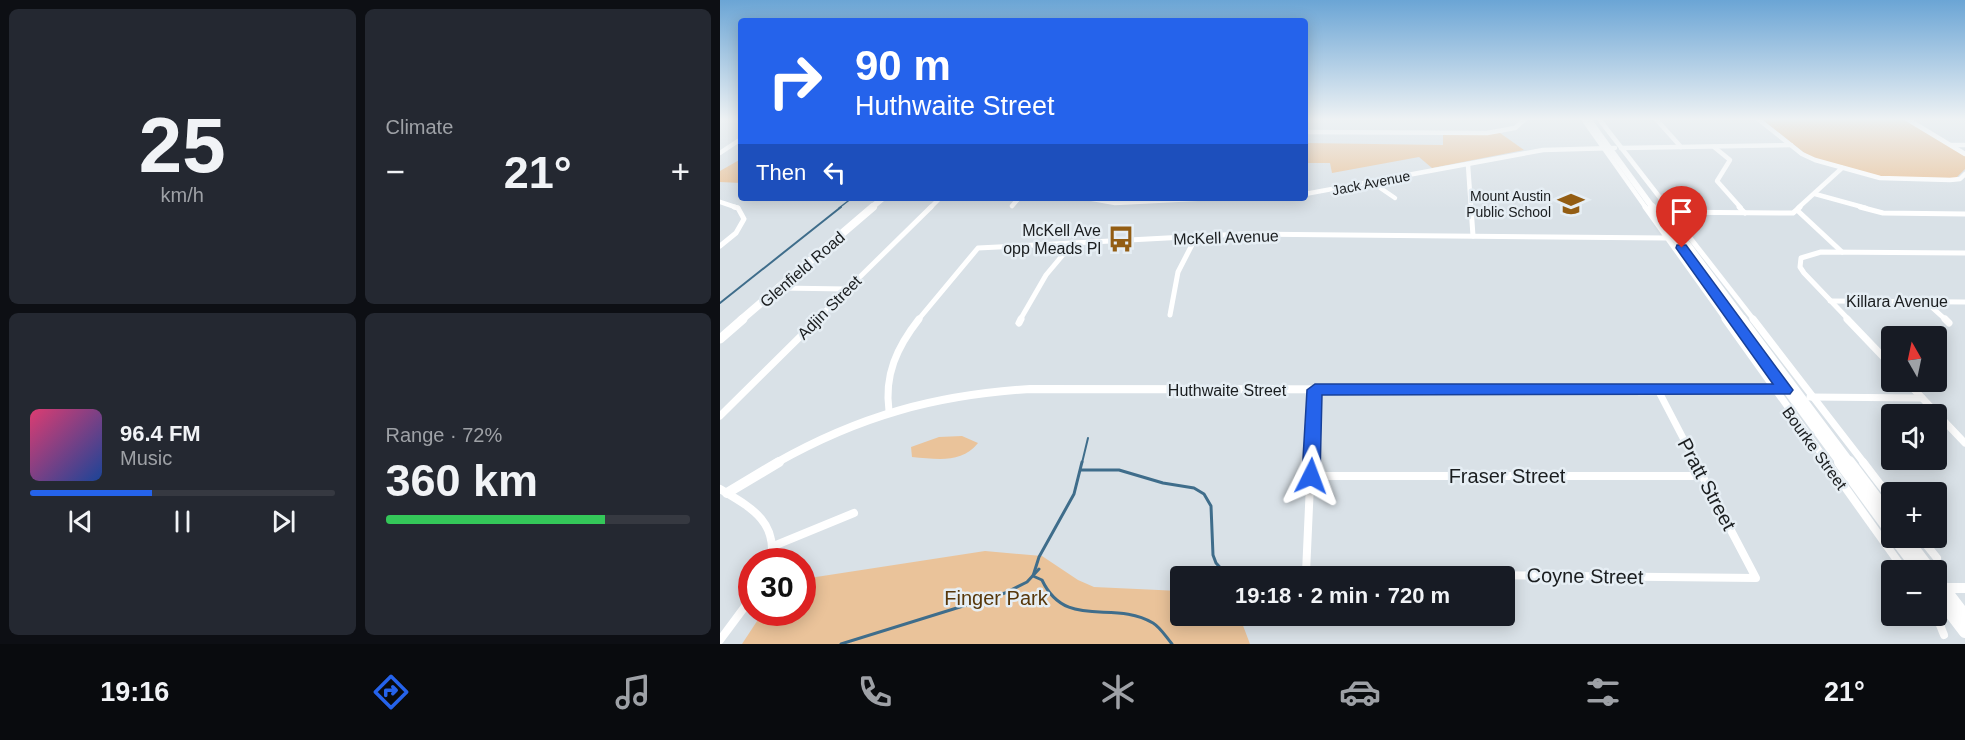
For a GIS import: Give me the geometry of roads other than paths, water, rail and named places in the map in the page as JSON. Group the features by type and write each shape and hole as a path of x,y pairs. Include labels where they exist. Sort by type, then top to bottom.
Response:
{"main road":[{"name":"Bourke Street","path":"1613,149 1881,518"},
{"name":"Glenfield Road","path":"720,339 881,201"},
{"name":"Bourke Street","path":"1789,390 1881,505"},
{"path":"1902,548 1911,560"},
{"path":"1913,548 1922,560"},
{"path":"1947,597 1965,616"},
{"path":"1947,602 1965,632"}],"street":[{"name":"Jack Avenue","path":"1308,194 1543,150 1576,149"},
{"name":"Bourke Street","path":"1613,149 1671,212 1810,397 1881,486"},
{"name":"Bourke Street","path":"1613,149 1666,238 1897,560"},
{"path":"1717,149 1730,160 1717,181 1745,213"},
{"path":"1797,149 1810,159 1891,179 1956,179 1965,174"},
{"path":"1468,165 1473,236"},
{"path":"1659,212 1798,211 1842,168"},
{"path":"1373,183 1395,198"},
{"path":"1815,194 1883,213 1965,214"},
{"name":"Adjin Street","path":"720,416 937,201"},
{"path":"1012,206 1016,201"},
{"path":"1104,201 1115,203 1153,201"},
{"path":"720,202 738,208 744,219 735,234 720,246"},
{"path":"1798,211 1842,252"},
{"name":"McKell Avenue","path":"889,411 887,389 897,353 908,334 978,248 1242,234 1666,238"},
{"path":"1170,315 1178,272 1196,237"},
{"path":"1019,323 1046,275 1072,244"},
{"path":"1881,354 1804,273 1799,262 1805,255 1812,253 1965,253"},
{"path":"780,288 847,289"},
{"name":"Killara Avenue","path":"1830,300 1965,302"},
{"path":"1926,301 1949,323"},
{"name":"Huthwaite Street","path":"724,491 805,445 889,411 933,398 998,390 1789,390"},
{"path":"1311,476 1315,390"},
{"name":"Pratt Street","path":"1658,390 1756,578"},
{"path":"1916,392 1965,443"},
{"path":"1810,397 1922,398"},
{"name":"Fraser Street","path":"1311,476 1703,476"},
{"name":"Coyne Street","path":"1311,476 1306,573 1756,578"},
{"path":"724,491 762,520 774,535 775,548"},
{"path":"776,545 829,521 854,513"},
{"path":"1929,548 1937,558"},
{"path":"1947,587 1965,588"},
{"path":"720,639 738,615"},
{"path":"1940,626 1944,635"}],"waterway":[{"path":"839,208 848,201"},
{"path":"720,303 841,207"},
{"path":"1082,463 1088,438"},
{"path":"1033,575 1039,557 1074,494 1082,462"},
{"path":"1081,470 1119,470 1163,483 1194,488 1204,494 1211,506 1213,555 1219,566"},
{"path":"1033,575 1039,569"},
{"path":"841,644 1005,593 1027,582 1033,575"},
{"path":"1033,575 1042,580 1052,596 1064,605 1077,610 1138,616 1156,625 1172,644"}],"place":[{"name":"Mount Austin Public School","path":"1571,204"},
{"name":"McKell Ave opp Meads Pl","path":"1121,239"}],"park label":[{"name":"Finger Park","path":"996,598"}]}
